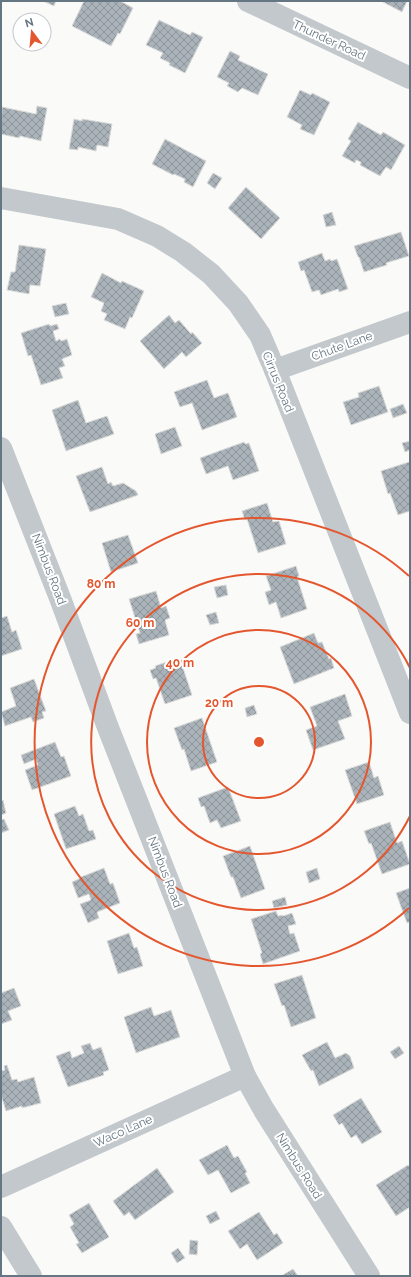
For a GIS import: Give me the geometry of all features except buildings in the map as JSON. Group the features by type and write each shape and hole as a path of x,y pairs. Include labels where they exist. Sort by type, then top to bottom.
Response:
{"street":[{"name":"Thunder Road","path":"248,1 410,78"},
{"name":"Cirrus Road","path":"1,198 118,219 157,236 183,252 211,274 238,303 260,335 275,370 410,713"},
{"name":"Chute Lane","path":"275,370 410,322"},
{"name":"Nimbus Road","path":"1,448 60,598 107,725 245,1076 264,1110 369,1276"},
{"name":"Waco Lane","path":"1,1187 245,1076"},
{"path":"1,1227 31,1276"}]}
